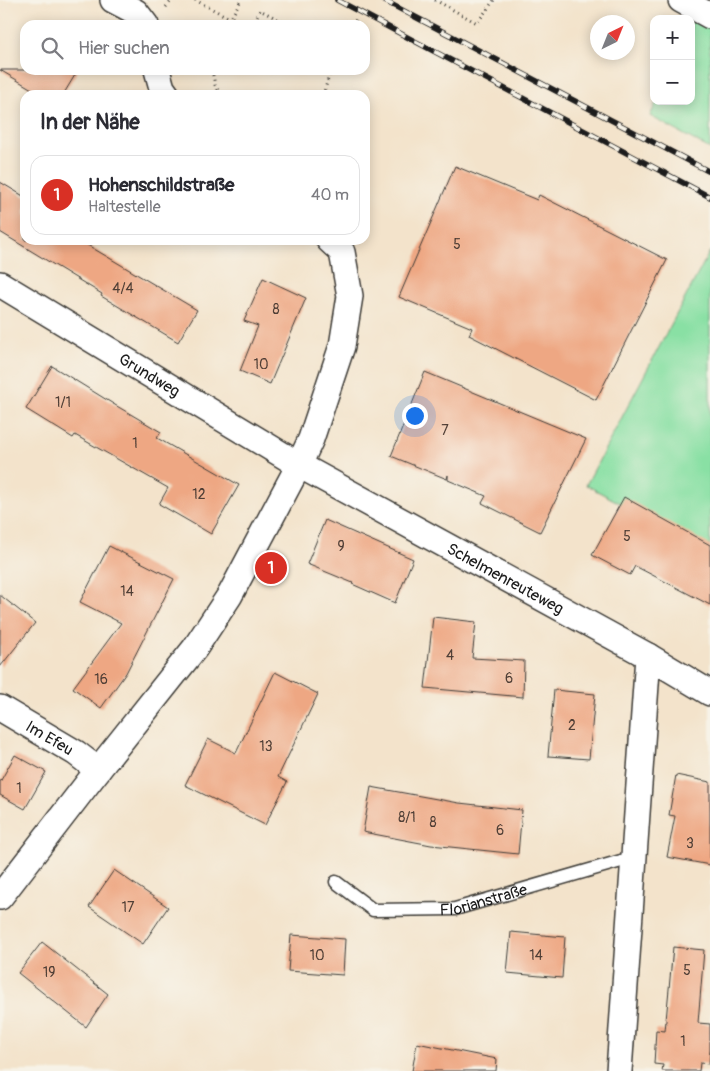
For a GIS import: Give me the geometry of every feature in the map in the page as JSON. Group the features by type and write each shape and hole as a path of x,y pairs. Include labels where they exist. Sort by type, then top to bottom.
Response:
{"street":[{"path":"114,0 141,18"},
{"path":"681,0 710,16"},
{"path":"158,75 163,90"},
{"path":"0,897 200,641 230,595 299,466 311,439 342,346 350,296 342,252 334,245"},
{"name":"Grundweg","path":"0,284 299,466"},
{"name":"Schelmenreuteweg","path":"299,466 648,656 710,693"},
{"path":"619,1071 648,656"},
{"name":"Im Efeu","path":"0,708 76,752 98,770"}],"lane":[{"name":"Florianstraße","path":"336,882 373,910 455,909 635,857"}],"path":[{"path":"195,0 233,20"},
{"path":"231,20 241,0"},
{"path":"435,0 477,22 494,0"},
{"path":"255,20 260,10 279,20"},
{"path":"213,75 218,90"},
{"path":"325,90 329,75"}],"green space":[{"path":"697,10 710,18 710,149 650,116 655,105 695,105 695,15"},
{"path":"710,251 710,551 586,485"}],"building":[{"path":"0,70 20,70 20,75 75,75 66,90 34,90"},
{"path":"455,166 537,200 539,195 667,260 596,400 469,335 472,328 399,297"},
{"path":"0,182 20,194 20,244 0,232"},
{"path":"21,245 87,245 197,310 178,342 101,296 102,294"},
{"path":"263,278 306,298 270,384 240,371 258,326 244,321"},
{"path":"52,366 161,432 157,438 239,485 211,534 159,504 168,488 75,435 73,438 26,409"},
{"path":"425,372 586,439 540,532 482,503 486,496 448,480 448,475 447,479 391,456"},
{"path":"624,497 710,545 710,605 635,566 630,575 592,555"},
{"path":"325,520 413,559 395,603 307,564"},
{"path":"109,546 174,579 126,673 101,708 73,688 121,623 80,602"},
{"path":"0,595 35,623 0,667"},
{"path":"433,617 476,622 472,658 524,661 523,697 425,688"},
{"path":"275,672 318,694 278,777 287,782 265,825 185,785 208,739 236,753"},
{"path":"554,690 595,694 589,759 548,756"},
{"path":"15,755 46,772 25,809 0,795 0,782"},
{"path":"676,775 710,782 710,865 667,857 675,816 669,815"},
{"path":"371,787 459,803 522,810 518,854 431,845 363,832"},
{"path":"114,870 168,907 143,944 89,907"},
{"path":"511,932 565,937 562,978 507,973"},
{"path":"291,935 345,939 343,975 288,971"},
{"path":"42,942 108,994 86,1027 18,973"},
{"path":"673,947 704,950 698,1023 710,1024 710,1050 709,1064 700,1063 699,1071 662,1071 663,1065 654,1064 656,1030 665,1031"},
{"path":"417,1043 497,1059 496,1071 412,1071"}],"railway":[{"path":"337,0 710,197"},
{"path":"383,0 710,172"}],"place":[{"name":"Hohenschildstraße","path":"271,568"}]}
